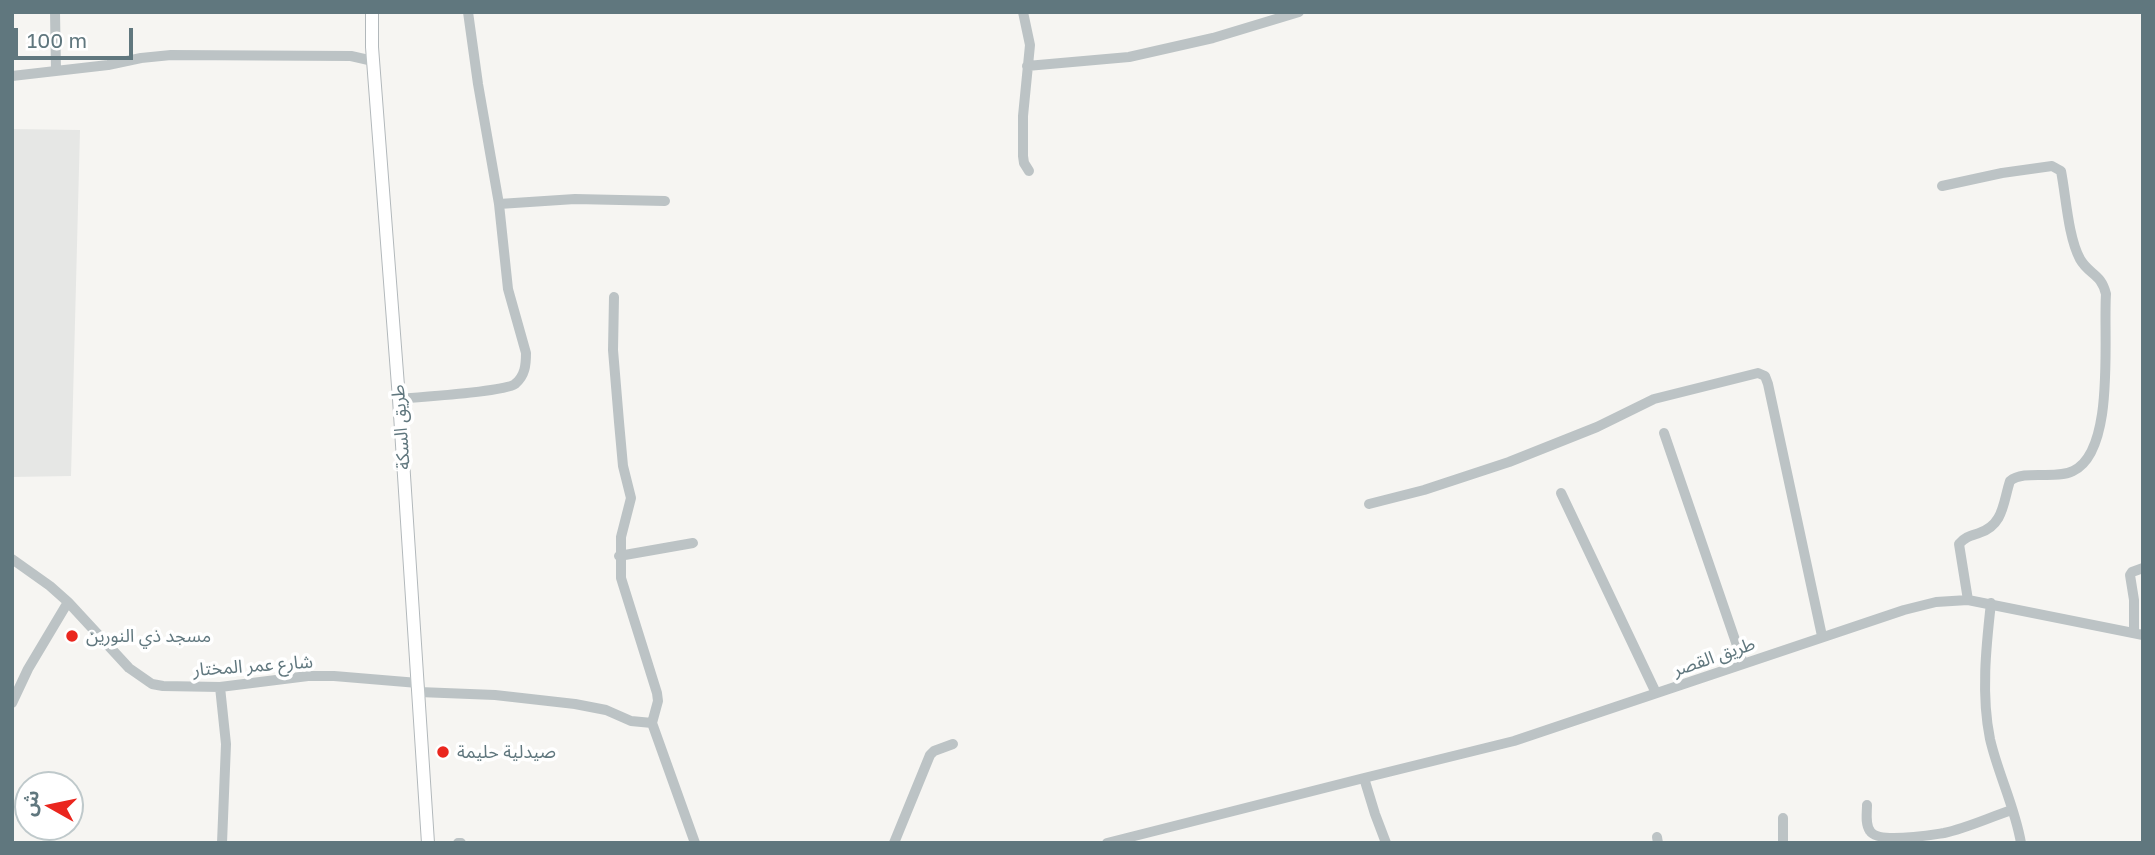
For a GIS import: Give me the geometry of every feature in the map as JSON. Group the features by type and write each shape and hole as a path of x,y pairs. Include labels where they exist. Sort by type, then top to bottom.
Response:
{"main road":[{"name":"طريق السكة","path":"372,12 372,47 399,399 428,843"}],"street":[{"path":"55,12 56,71"},
{"path":"399,399 513,386 522,376 526,364 526,353 508,289 499,204 468,12"},
{"path":"1023,12 1030,46 1023,116 1023,156 1028,171"},
{"path":"1027,66 1129,57 1213,38 1299,12"},
{"path":"351,55 372,47"},
{"path":"12,76 171,55 351,55 373,61"},
{"path":"1942,186 2002,173 2057,167 2061,171 2072,239 2080,259 2104,283 2106,294 2101,425 2093,453 2070,473 2021,476 2010,481 2000,517 1992,527 1965,538 1959,544 1968,600"},
{"path":"499,204 575,199 665,201"},
{"path":"614,297 613,341 619,422 623,466 631,498 619,556 623,589 657,693 658,701 652,723 695,843"},
{"path":"1369,504 1510,462 1597,427 1654,400 1758,373 1765,376 1768,384 1822,636"},
{"path":"1664,433 1743,663"},
{"path":"1561,494 1656,694"},
{"path":"619,556 693,542"},
{"name":"شارع عمر المختار","path":"12,559 68,602 130,668 152,684 163,687 220,687 308,676 334,676 575,704 607,710 631,721 652,723"},
{"path":"2138,634 2130,575 2143,568"},
{"name":"طريق القصر","path":"1107,843 1514,741 1822,636 1936,602 1968,600 1991,603 2138,634"},
{"path":"12,703 28,669 68,602"},
{"path":"1991,603 1986,655 1986,712 1996,762 2021,843"},
{"path":"220,687 226,744 222,843"},
{"path":"894,843 930,755 953,744"},
{"path":"1364,778 1386,843"},
{"path":"1867,804 1869,830 1876,837 1894,838 1945,832 2012,810"},
{"path":"1783,818 1783,843"}],"shaded area":[{"path":"12,129 80,130 71,476 12,477"}],"place":[{"name":"مسجد ذي النورين","path":"72,636"},
{"name":"صيدلية حليمة","path":"443,752"}]}
